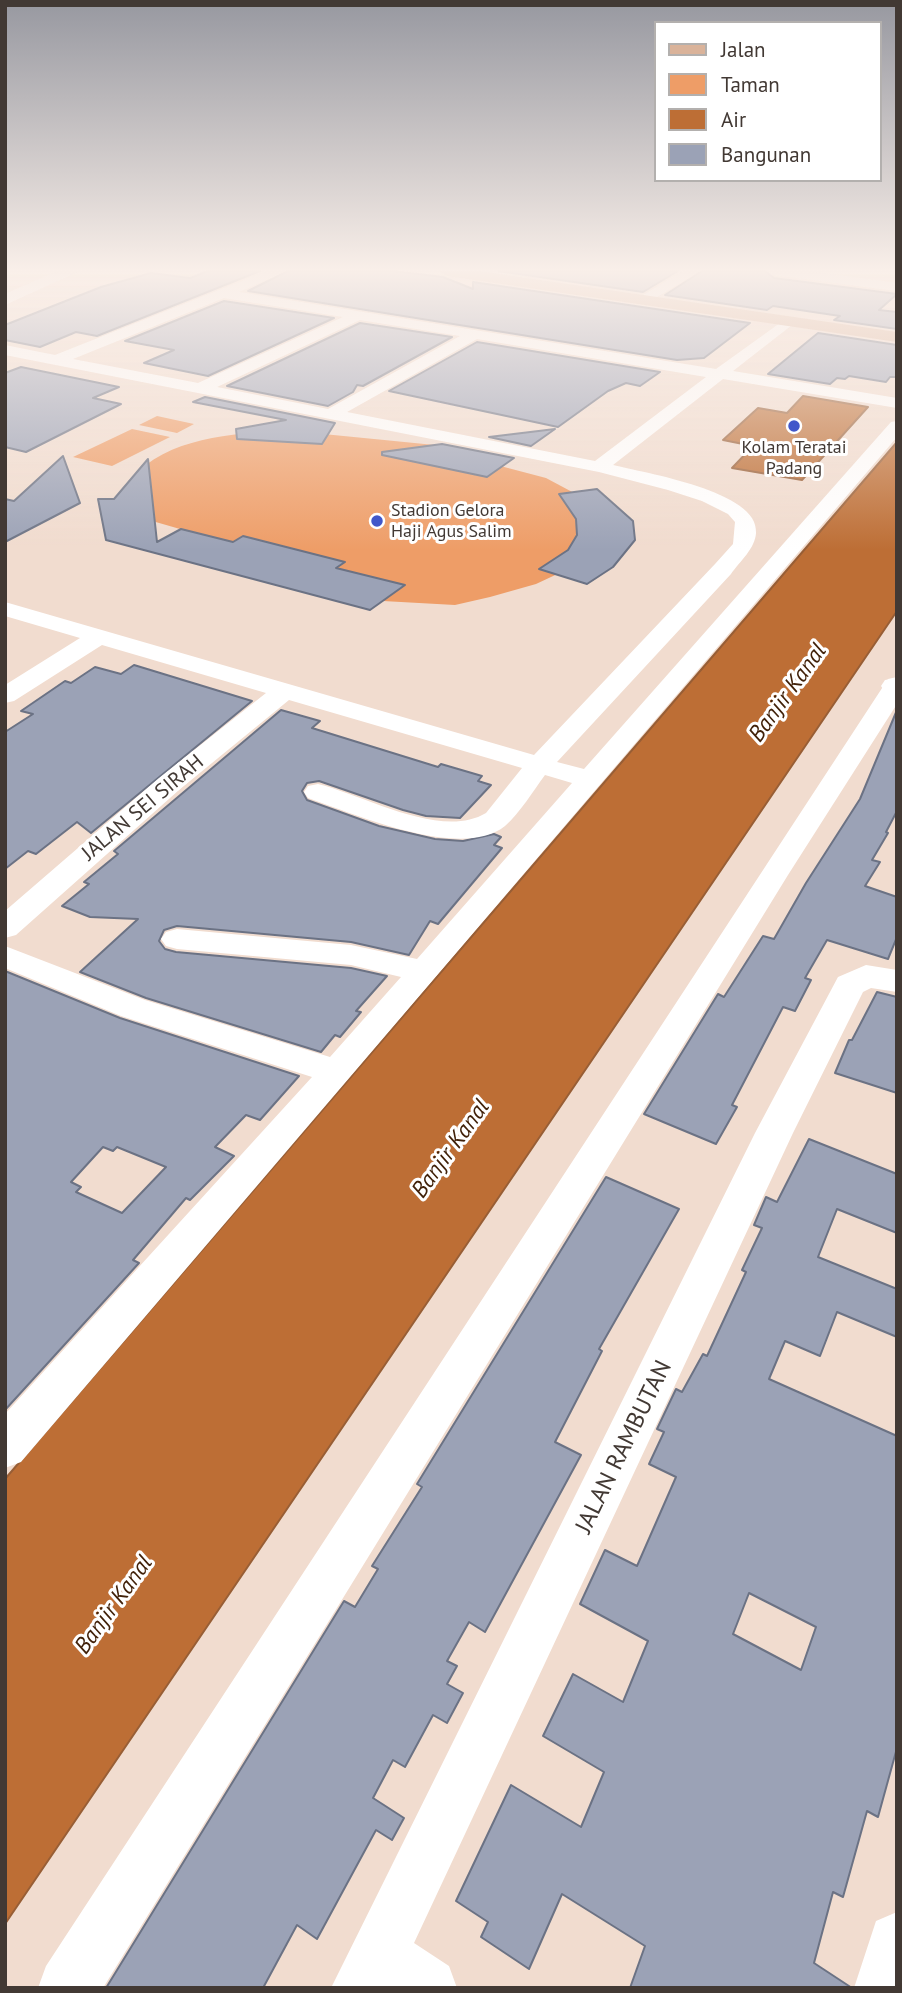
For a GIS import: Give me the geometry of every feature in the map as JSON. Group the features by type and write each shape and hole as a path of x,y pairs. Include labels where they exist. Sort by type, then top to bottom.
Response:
{"street":[{"path":"76,364 599,467 709,496 735,510 745,521 743,545 696,602 540,764 496,819 473,828 417,826 318,792"},
{"path":"199,389 253,364"},
{"path":"331,414 421,364"},
{"path":"654,364 897,403"},
{"path":"599,467 733,364"},
{"path":"5,1447 337,1072 897,426"},
{"path":"5,609 591,780"},
{"path":"5,696 99,636"},
{"path":"68,1988 743,922 896,686"},
{"name":"JALAN SEI SIRAH","path":"5,928 159,793 284,691"},
{"path":"177,939 351,955 424,971"},
{"path":"5,956 133,1008 337,1072"},
{"name":"JALAN RAMBUTAN","path":"369,1971 774,1133 850,985 866,976 897,981"},
{"path":"884,1988 897,1942"},
{"path":"369,1971 427,1988"}],"green space":[{"path":"157,416 194,424 177,433 139,425"},
{"path":"132,429 170,437 112,466 73,457"},
{"name":"Stadion Gelora Haji Agus Salim","path":"283,430 465,448 470,458 546,478 591,502 566,570 536,584 455,605 383,601 370,610 143,550 180,529 121,512 119,502 123,490 146,465 163,454 202,440"}],"water":[{"name":"Kolam Teratai Padang","path":"803,396 868,407 802,480 732,468 753,446 723,440 758,408 787,413"},
{"name":"Banjir Kanal","path":"897,442 897,611 5,1924 5,1479"}],"building":[{"path":"149,364 234,364 208,376"},
{"path":"273,364 403,364 363,386 357,385 353,392 328,406 227,386"},
{"path":"437,364 611,364 660,372 640,386 626,383 608,391 558,427 389,391"},
{"path":"780,364 897,364 897,377 890,377 886,382 849,376 845,379 837,378 830,384 768,374"},
{"path":"21,367 119,387 93,398 121,404 26,452 5,447 5,373"},
{"path":"205,397 335,423 322,444 237,439 236,429 286,420 193,402"},
{"path":"555,429 531,446 489,437"},
{"path":"442,444 514,458 487,477 382,455 382,452"},
{"path":"63,456 80,503 5,542 5,499 14,501"},
{"path":"148,459 157,542 181,529 233,542 243,536 345,562 336,568 405,585 370,610 106,540 98,499 114,499"},
{"path":"597,489 633,521 635,540 613,567 587,584 539,569 568,550 577,535 576,519 559,494"},
{"path":"134,665 252,701 91,833 77,822 36,854 28,851 5,869 5,732 33,714 21,711 65,681 71,683 95,667 121,674"},
{"path":"281,710 320,721 312,728 438,767 441,764 482,776 478,781 491,785 460,818 426,816 403,810 319,781 307,783 302,791 307,800 379,826 435,839 463,841 494,834 501,837 494,845 502,848 438,924 430,921 409,955 351,942 177,926 164,930 159,941 165,949 176,952 351,968 387,976 356,1011 361,1012 340,1037 335,1035 321,1052 146,998 80,972 138,919 90,917 62,906 89,884 84,882 118,854 114,851"},
{"path":"897,710 897,811 872,860 880,862 865,886 897,897 897,937 888,959 827,940 805,978 811,980 795,1011 783,1007 732,1105 737,1107 716,1144 644,1114 718,994 724,997 763,936 774,939 860,799"},
{"path":"5,971 120,1018 299,1076 260,1120 246,1115 215,1147 234,1156 190,1200 186,1198 133,1260 139,1263 5,1410","holes":["103,1147 113,1151 117,1147 166,1167 122,1213 76,1192 81,1187 71,1182"]},
{"path":"877,992 897,997 897,1093 835,1073 849,1040 852,1040"},
{"path":"809,1139 897,1174 897,1233 837,1209 818,1257 897,1289 897,1337 837,1312 820,1356 785,1341 769,1379 897,1436 897,1748 878,1817 867,1811 843,1897 833,1892 814,1963 852,1988 630,1988 645,1946 562,1894 529,1969 481,1937 488,1922 456,1901 511,1785 581,1827 604,1772 543,1736 573,1674 623,1702 648,1641 580,1604 605,1550 637,1566 676,1477 649,1464 664,1432 657,1429 676,1389 682,1392 703,1354 707,1356 746,1272 742,1270 762,1228 754,1225 766,1197 777,1202","holes":["749,1593 816,1627 801,1670 733,1634"]},
{"path":"606,1177 679,1209 599,1349 602,1351 555,1442 581,1455 485,1632 469,1622 447,1661 457,1666 447,1684 463,1693 447,1723 433,1715 405,1767 393,1760 373,1798 404,1818 392,1840 376,1830 317,1939 297,1925 263,1988 106,1988 344,1601 355,1607 378,1569 372,1566 422,1487 417,1484"}],"place":[{"name":"Kolam Teratai Padang","path":"794,426"},
{"name":"Stadion Gelora Haji Agus Salim","path":"377,521"}]}
